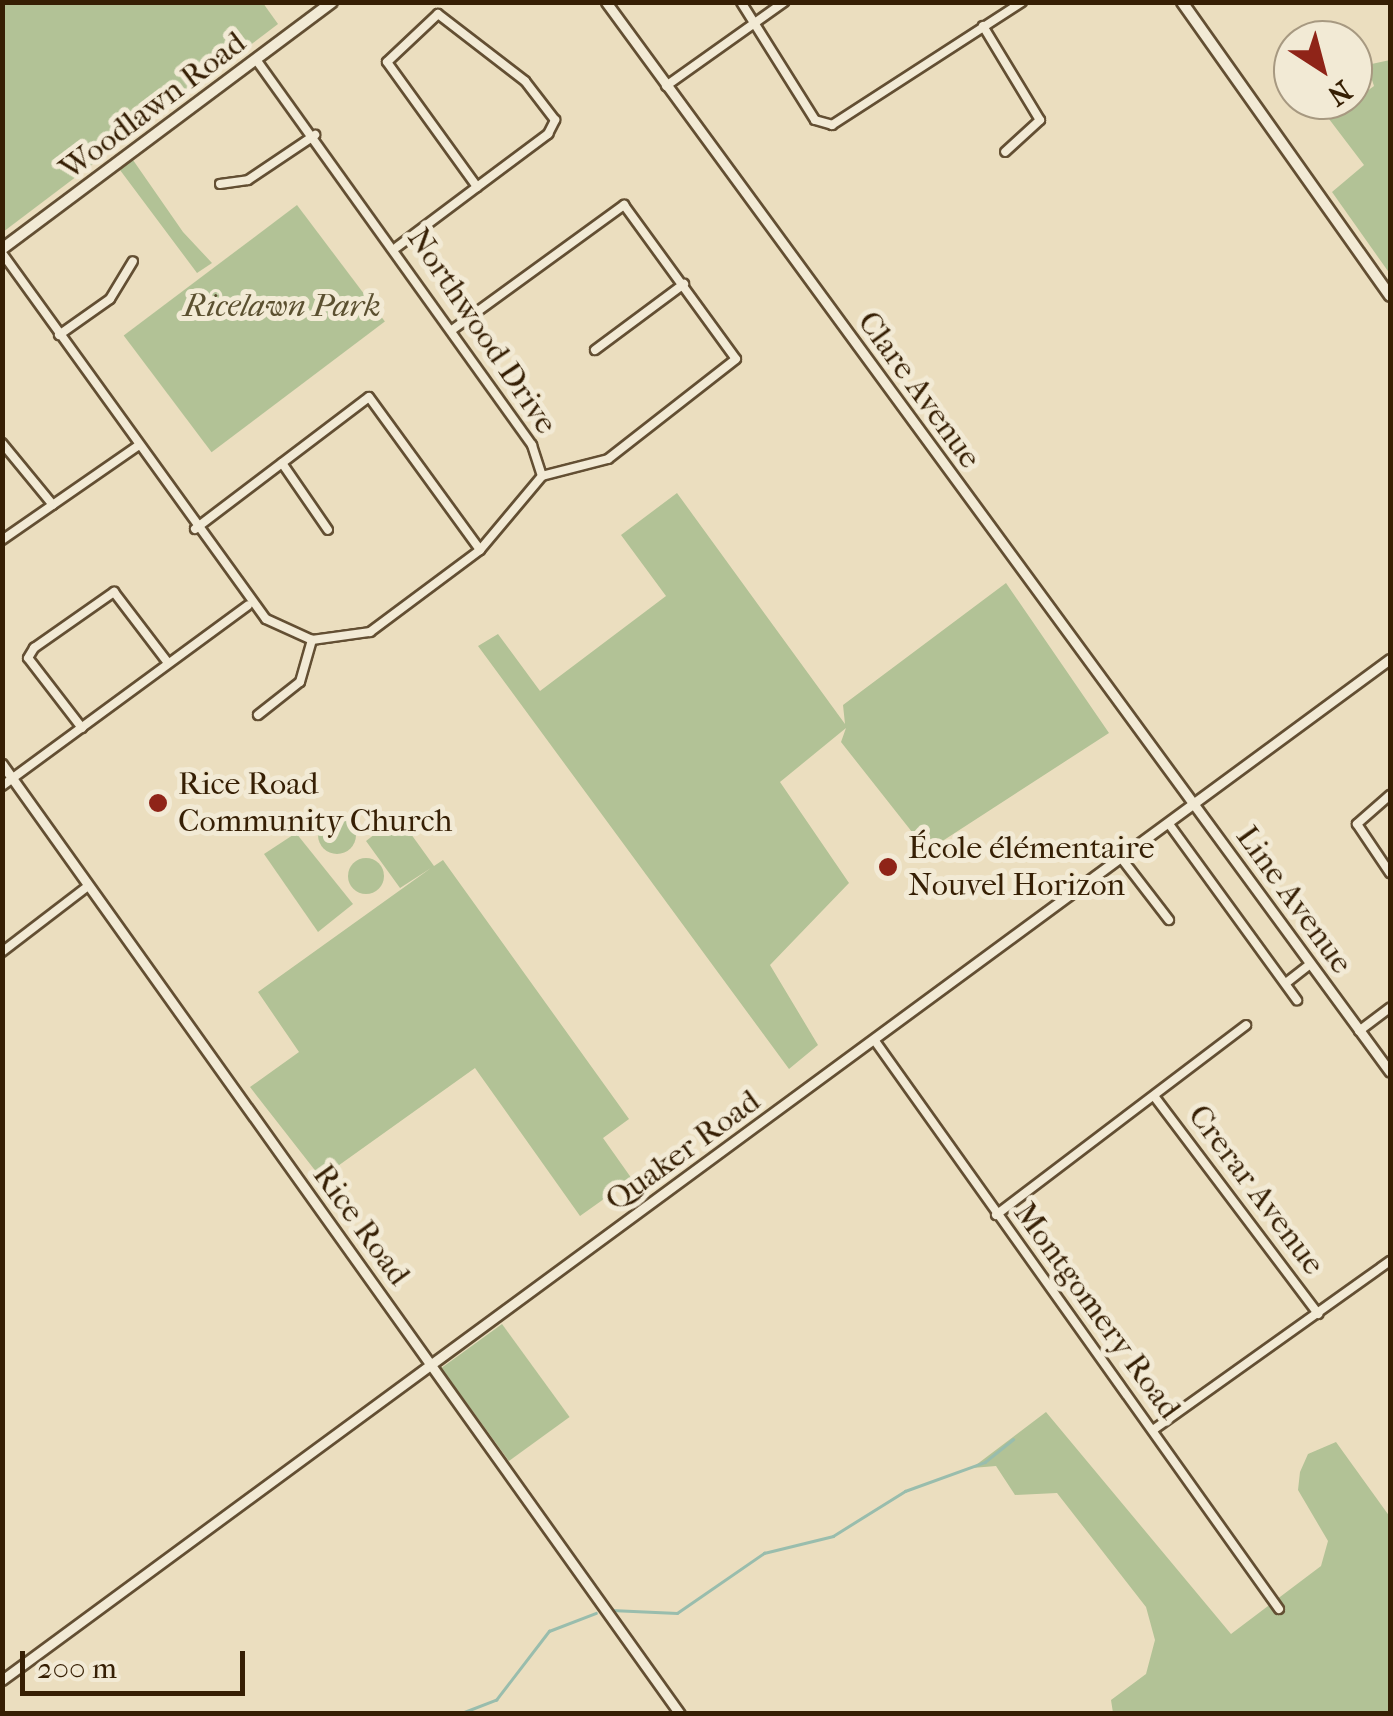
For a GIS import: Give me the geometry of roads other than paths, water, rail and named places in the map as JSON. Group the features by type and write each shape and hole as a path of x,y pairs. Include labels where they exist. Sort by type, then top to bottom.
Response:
{"main road":[{"path":"1182,2 1390,296"},
{"name":"Woodlawn Road","path":"2,251 329,4"}],"street":[{"name":"Clare Avenue","path":"606,2 1193,806"},
{"path":"741,2 815,120 832,124 1022,2"},
{"path":"666,86 784,2"},
{"path":"397,247 478,187 556,120 524,81 438,14 387,62 478,187"},
{"path":"984,26 1040,120 1004,152"},
{"name":"Northwood Drive","path":"256,60 397,247 523,428 542,476 480,550 370,632 312,640"},
{"path":"220,184 248,180 315,135"},
{"path":"452,330 616,205 630,208 736,359 732,367 608,459 542,476"},
{"path":"2,251 248,605 312,640 300,682 258,715"},
{"path":"59,335 110,299 133,261"},
{"path":"595,350 684,284"},
{"path":"196,529 369,397 480,550"},
{"path":"2,442 53,506"},
{"path":"2,540 138,446"},
{"path":"282,463 328,530"},
{"path":"82,728 28,658 34,648 114,592 168,663"},
{"path":"2,786 248,605"},
{"name":"Quaker Road","path":"2,1680 1390,659"},
{"name":"Rice Road","path":"2,764 680,1714"},
{"path":"1390,795 1357,824 1390,873"},
{"name":"Line Avenue","path":"1193,806 1390,1072"},
{"path":"1168,824 1297,1000"},
{"path":"1122,859 1169,920"},
{"path":"2,952 88,886"},
{"path":"1286,983 1310,964"},
{"path":"1359,1030 1390,1008"},
{"path":"996,1215 1246,1025"},
{"name":"Montgomery Road","path":"875,1041 1278,1609"},
{"name":"Crerar Avenue","path":"1154,1096 1318,1314"},
{"path":"1152,1430 1390,1261"}],"waterway":[{"path":"611,1610 677,1613 764,1553 833,1536 905,1491 985,1462 1013,1439"},
{"path":"459,1714 496,1700 549,1631 596,1613"},
{"path":"400,1714 426,1714"}],"place":[{"name":"Rice Road Community Church","path":"158,803"},
{"name":"École élémentaire Nouvel Horizon","path":"888,867"}],"park label":[{"name":"Ricelawn Park","path":"282,306"}]}
